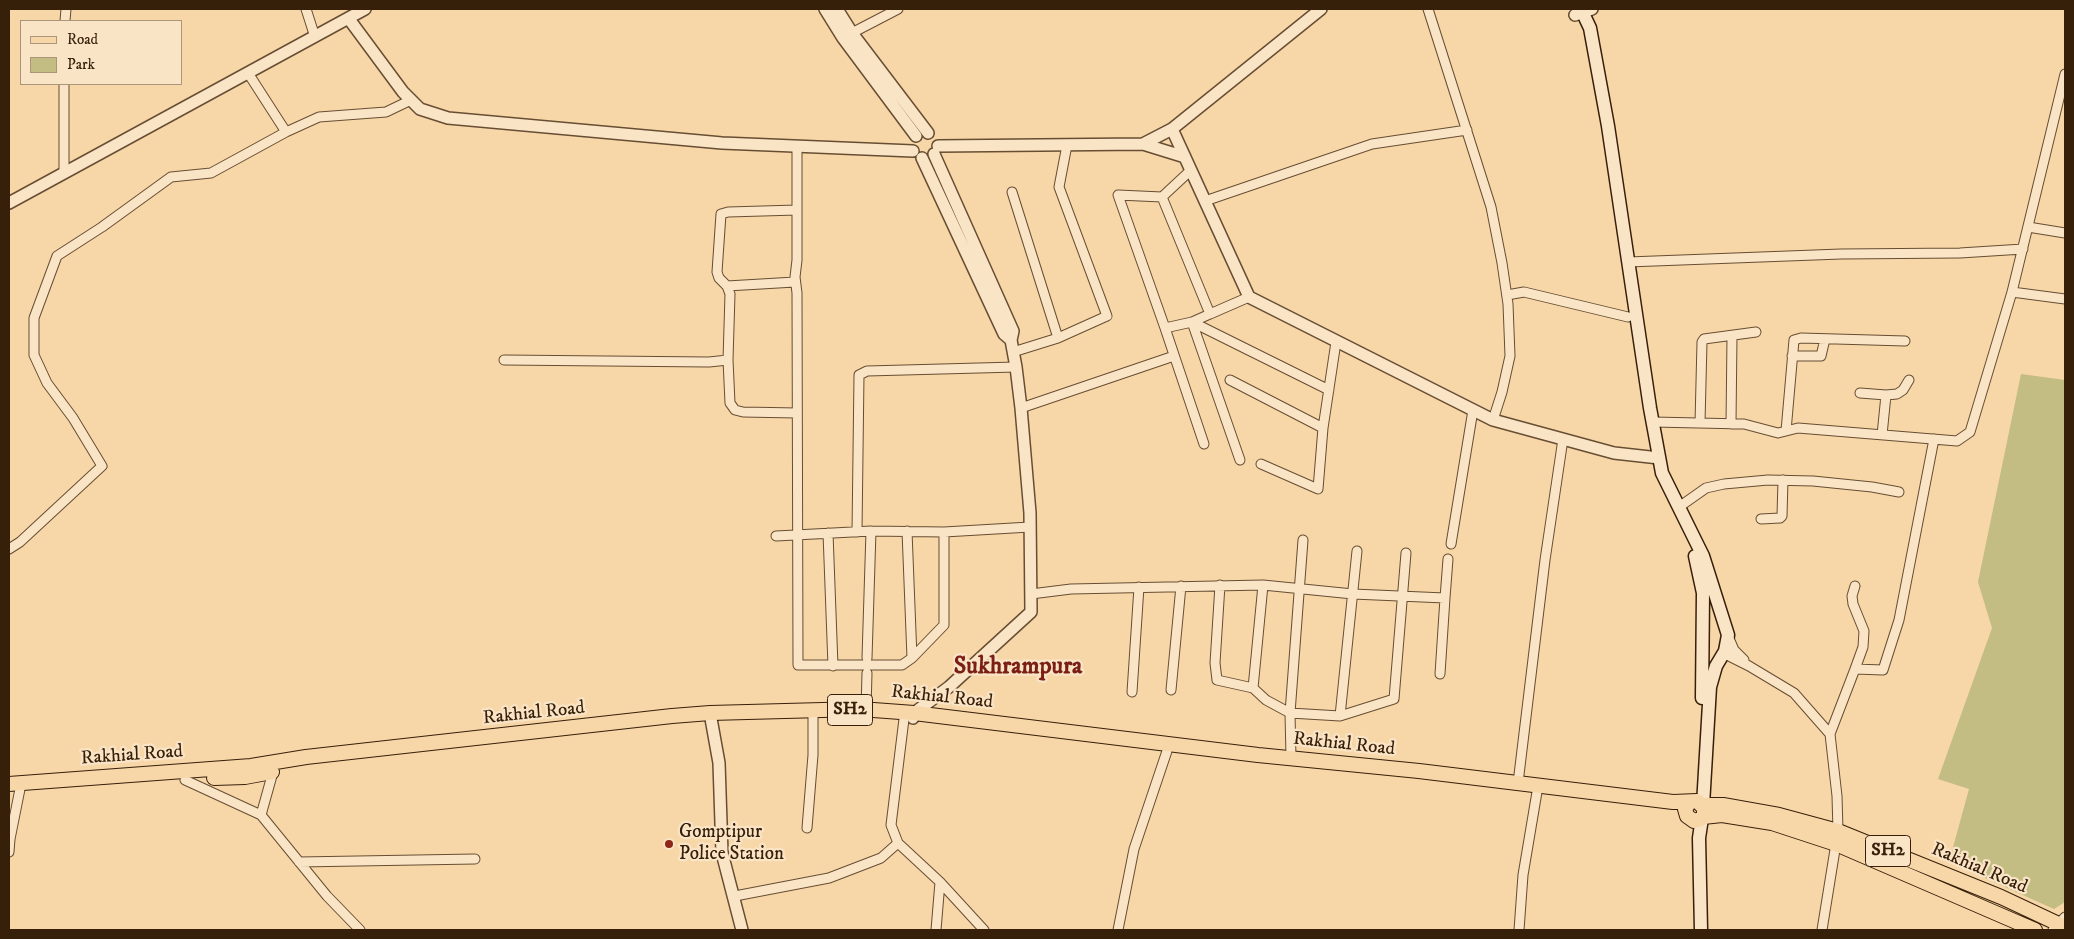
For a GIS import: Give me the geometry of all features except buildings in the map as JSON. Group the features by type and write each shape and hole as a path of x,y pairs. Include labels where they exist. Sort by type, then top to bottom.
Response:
{"main road":[{"path":"1581,11 1590,28 1605,108 1653,422 1654,476 1700,558"},
{"path":"1581,11 1582,30 1600,128 1628,317 1655,457 1679,507 1700,558 1708,591 1728,636 1726,648 1716,666 1710,687 1695,812 1693,836 1694,930"},
{"path":"1701,930 1699,838 1695,812 1708,591"},
{"path":"1704,639 1710,651 1714,654 1723,653"},
{"name":"Rakhial Road","path":"13,788 251,766 306,757 710,717 866,710 1167,751 1537,792 1695,812"},
{"name":"Rakhial Road","path":"13,788 245,777 308,764 710,717 910,717 1518,783 1772,823 1837,838 2001,897 2060,925"},
{"name":"Rakhial Road","path":"1837,838 2036,930"}],"street":[{"path":"306,9 315,37"},
{"path":"9,203 365,9"},
{"path":"825,9 928,133 935,138 936,150 1012,331 1012,346 1021,408 1030,526 1031,612 948,687 910,717 891,825 898,843 940,882 984,930"},
{"path":"837,9 848,35 916,136"},
{"path":"848,35 898,9"},
{"path":"1143,144 1172,129 1321,9"},
{"path":"1428,9 1491,208 1507,295 1510,356 1502,392 1493,420"},
{"path":"349,19 403,92 420,109 448,118 722,144 918,154 926,158 936,150 1143,144 1185,157"},
{"path":"248,73 286,132"},
{"path":"1653,422 1744,424 1778,432 1798,428 1957,441 1970,432 2012,292 2065,74"},
{"path":"64,85 64,173"},
{"path":"9,549 20,542 102,466 73,418 47,383 34,355 34,318 57,256 102,227 171,177 211,173 286,132 319,117 386,112 411,100"},
{"path":"1172,129 1250,297 1493,420 1614,453 1655,457"},
{"path":"1205,201 1372,144 1467,130"},
{"path":"928,133 916,136 912,143 1004,334 1012,346"},
{"path":"1012,346 1058,338 1107,316 1059,187 1067,145"},
{"path":"797,147 795,282 798,665 902,665 912,658 944,624 944,532"},
{"path":"1191,170 1162,197 1118,195 1204,444"},
{"path":"1012,192 1058,338"},
{"path":"1162,197 1210,314"},
{"path":"797,210 728,212 721,214 717,272 719,278 727,286 730,304 728,360 730,403 735,410 743,412 797,413"},
{"path":"2028,227 2065,233"},
{"path":"1628,262 1831,254 1960,253 2023,249"},
{"path":"727,286 795,282"},
{"path":"1507,295 1524,292 1628,317"},
{"path":"2012,292 2065,299"},
{"path":"1165,328 1192,322 1250,297"},
{"path":"1192,322 1329,390"},
{"path":"1192,322 1240,460"},
{"path":"1700,423 1702,342 1704,339 1756,332"},
{"path":"1731,424 1732,336"},
{"path":"1786,431 1794,340 1797,338 1905,341"},
{"path":"1792,356 1821,356 1825,339"},
{"path":"1261,464 1318,489 1336,342"},
{"path":"1021,408 1174,356"},
{"path":"504,360 709,362 728,360"},
{"path":"857,532 860,375 867,371 1016,367"},
{"path":"1230,380 1324,428"},
{"path":"1860,393 1897,394 1903,390 1909,380"},
{"path":"1882,435 1886,395"},
{"path":"1451,544 1473,410"},
{"path":"1518,783 1541,590 1563,439"},
{"path":"1855,668 1884,670 1899,620 1934,439"},
{"path":"1679,507 1706,488 1724,484 1783,480 1872,487 1898,492"},
{"path":"1761,520 1782,516 1783,480"},
{"path":"776,536 871,531 944,532 1030,526"},
{"path":"868,658 871,531"},
{"path":"907,531 912,658"},
{"path":"828,533 833,666"},
{"path":"1291,758 1290,713 1304,540"},
{"path":"1340,716 1358,551"},
{"path":"1220,585 1215,678 1223,683 1252,688 1266,700 1290,713 1340,716 1394,699 1406,553"},
{"path":"1440,674 1448,559"},
{"path":"1031,594 1071,589 1263,585 1352,594 1445,598"},
{"path":"1252,688 1263,585"},
{"path":"1171,690 1181,586"},
{"path":"1822,930 1837,838 1837,796 1830,734 1863,647 1864,631 1853,604 1852,596 1855,586"},
{"path":"1132,692 1138,587"},
{"path":"1728,636 1734,650 1749,666"},
{"path":"1723,653 1794,693 1830,734"},
{"path":"866,710 867,673"},
{"path":"710,717 719,763 722,853 735,896 742,930"},
{"path":"807,828 813,755 813,717"},
{"path":"1118,930 1134,849 1167,751"},
{"path":"261,814 273,772"},
{"path":"184,780 261,814 327,896 360,930"},
{"path":"9,852 13,788"},
{"path":"1518,930 1523,875 1537,792"},
{"path":"735,896 829,878 881,858 898,843"},
{"path":"298,862 475,859"},
{"path":"936,930 940,882"}],"green space":[{"path":"2021,374 2065,380 2065,902 2054,909 1949,862 1969,789 1938,779 1992,628 1978,582"}],"place":[{"name":"Gomptipur Police Station","path":"669,844"}],"district":[{"name":"Sukhrampura","path":"1018,668"}]}
